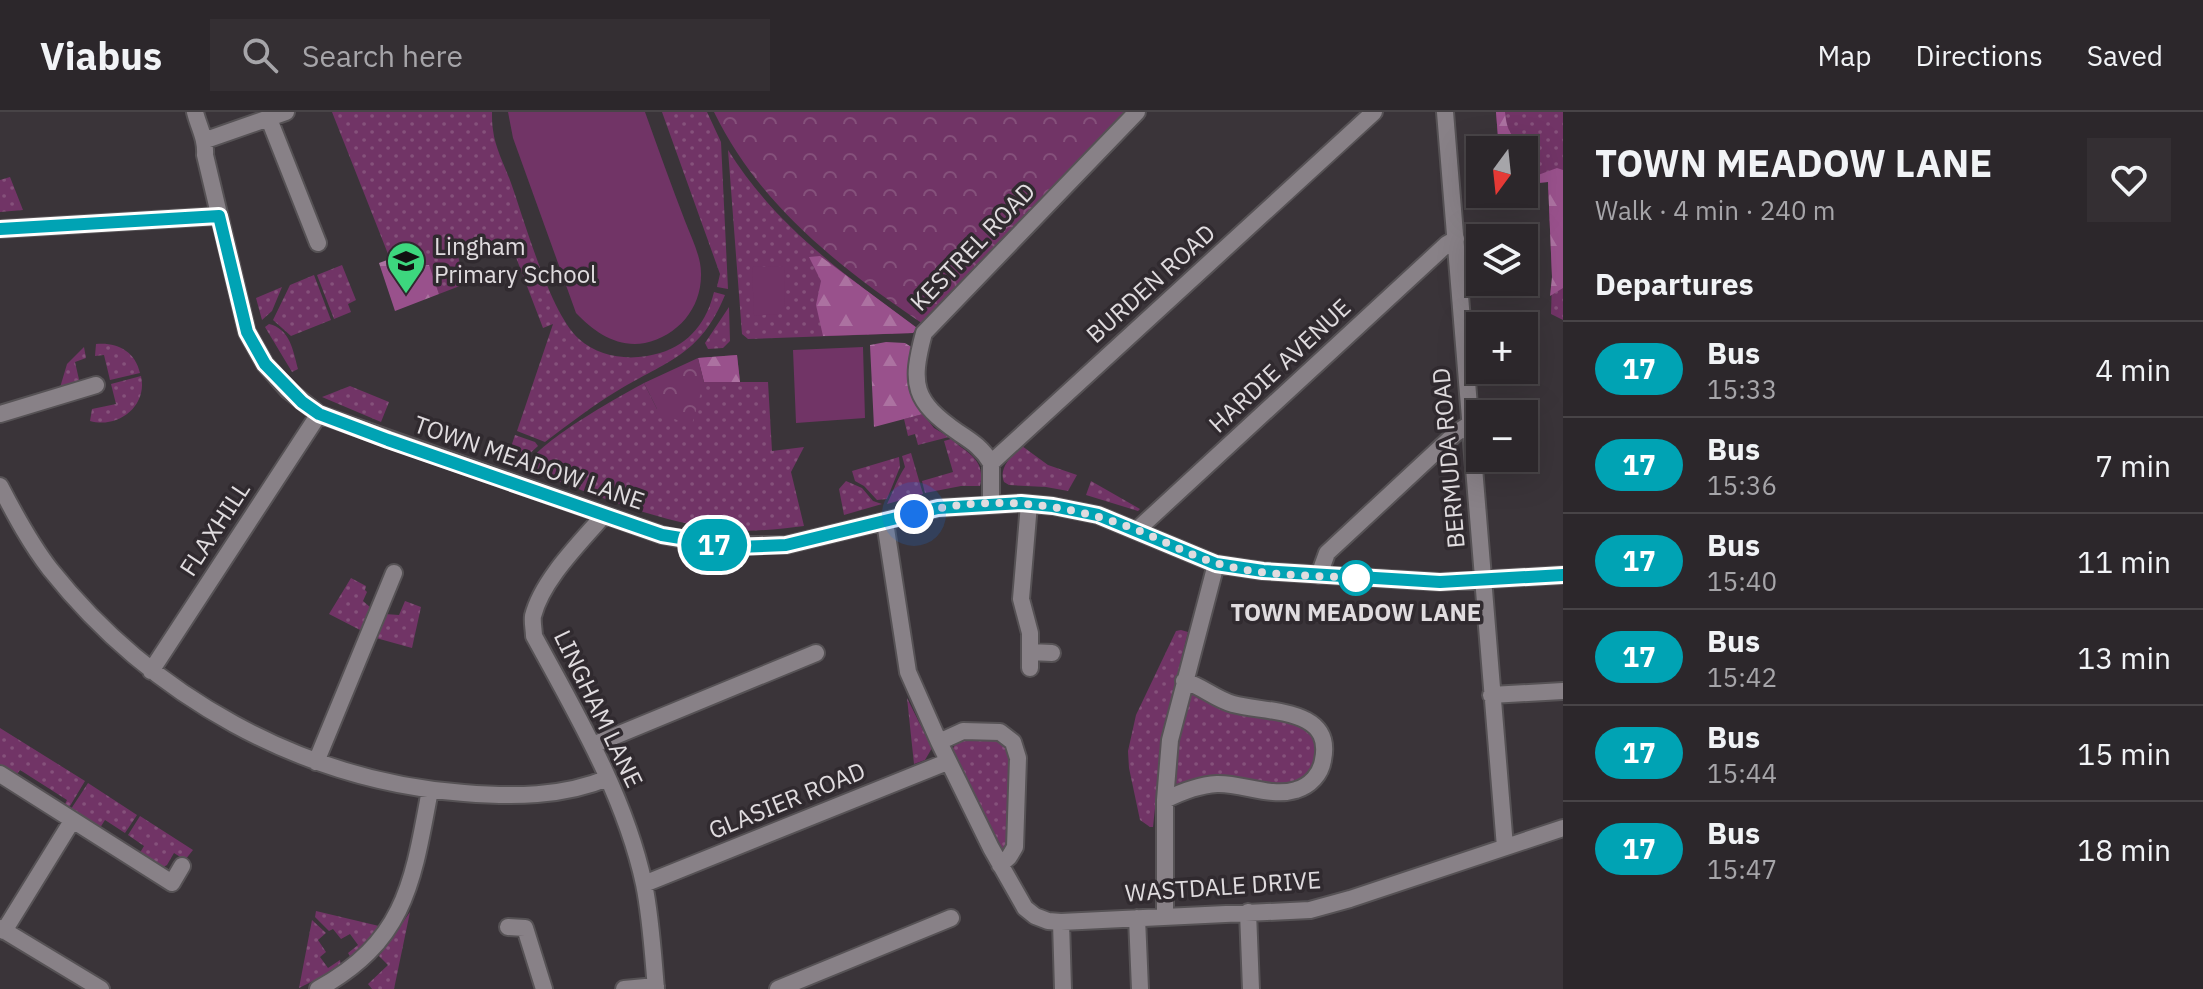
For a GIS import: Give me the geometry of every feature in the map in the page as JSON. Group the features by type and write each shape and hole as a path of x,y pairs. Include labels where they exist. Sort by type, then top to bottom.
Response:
{"street":[{"name":"TOWN MEADOW LANE","path":"195,112 206,140 205,155 233,284 247,332 255,349 288,390 319,414 662,535 736,547 786,545 938,508 1029,504 1098,515 1216,564 1263,571 1440,582 1484,582 1563,575"},
{"path":"206,140 286,112"},
{"name":"KESTREL ROAD","path":"991,463 983,449 938,419 925,403 916,383 915,367 924,333 1137,112"},
{"name":"BURDEN ROAD","path":"991,463 1374,112"},
{"name":"BERMUDA ROAD","path":"1445,112 1468,400"},
{"path":"269,119 318,243"},
{"path":"0,229 219,216"},
{"name":"HARDIE AVENUE","path":"1137,530 1456,239"},
{"path":"0,414 96,385"},
{"name":"FLAXHILL","path":"151,671 319,414"},
{"path":"1319,575 1327,553 1466,427"},
{"path":"991,463 991,504"},
{"name":"BERMUDA ROAD","path":"1474,472 1505,847"},
{"path":"0,486 49,568 114,638 151,671 256,737 316,762 358,775 430,790 485,794 549,793 589,786 608,778"},
{"path":"1029,504 1021,599 1030,633 1030,660 1052,653"},
{"name":"LINGHAM LANE","path":"604,515 561,567 532,618 534,636 608,778 644,884 656,988"},
{"name":"WASTDALE DRIVE","path":"885,522 908,672 947,762 1000,865 1025,908 1035,916 1061,922 1310,910 1563,828"},
{"path":"1165,916 1165,800 1170,740 1216,564"},
{"path":"316,762 394,573"},
{"path":"593,745 816,653"},
{"path":"1165,800 1190,789 1217,784 1294,791 1307,786 1317,777 1323,765 1325,751 1322,738 1305,718 1231,704 1184,681"},
{"path":"1491,695 1563,691"},
{"path":"939,742 963,731 1000,732 1013,742 1018,758 1015,847 1000,865"},
{"name":"GLASIER ROAD","path":"644,884 947,762"},
{"path":"0,774 172,883 182,866"},
{"path":"318,989 354,967 389,929 415,872 430,790"},
{"path":"72,821 2,930 101,989"},
{"path":"1248,912 1251,989"},
{"path":"778,989 951,918"},
{"path":"1137,918 1140,989"},
{"path":"1061,922 1063,989"},
{"path":"508,927 525,928 544,989"},
{"path":"624,989 656,988"}],"green space":[{"path":"332,112 492,112 496,143 548,288 568,326 579,339 597,351 629,357 650,356 671,349 696,330 714,292 725,295 705,331 681,354 608,397 545,442 517,431 553,324 543,328 509,239 458,256 465,284 439,294 428,265 416,266 390,259"},
{"path":"508,112 645,112 701,267 700,286 692,309 668,334 645,343 616,341 598,332 576,313 513,138"},
{"path":"662,112 707,112 721,142 728,289 717,287 720,274"},
{"path":"714,112 1128,112 923,324 861,280 804,232 754,177"},
{"path":"1496,112 1563,112 1563,320 1551,314 1548,182 1538,183 1538,136 1498,136"},
{"path":"1496,112 1505,112 1514,136 1498,136"},
{"path":"728,150 747,178 790,227 917,328 913,333 748,339 742,334"},
{"path":"1557,168 1563,170 1563,288 1550,296 1548,182 1538,183 1538,175"},
{"path":"10,177 23,210 0,212 0,180"},
{"path":"820,256 917,328 913,333 823,336 816,305 821,281 809,257"},
{"path":"390,259 416,266 429,265 439,294 395,311 379,263"},
{"path":"342,265 356,300 348,304 351,312 334,319 317,275"},
{"path":"784,266 785,306 777,314 754,316 752,267"},
{"path":"314,275 331,320 291,336 273,320 290,285"},
{"path":"282,287 272,311 262,320 256,298"},
{"path":"729,307 730,341 723,348 708,349 705,343"},
{"path":"269,324 286,335 298,369 292,372 265,327"},
{"path":"905,343 913,348 911,382 923,414 874,427 870,345"},
{"path":"96,344 118,346 134,359 140,373 110,380 104,355 95,356"},
{"path":"84,347 86,358 75,362 80,384 59,391 67,364"},
{"path":"863,347 865,418 796,423 793,350"},
{"path":"737,355 740,382 768,382 772,451 804,447 791,472 804,526 739,531 704,527 626,506 525,469 532,458 560,434 644,383 657,409 704,382 698,358"},
{"path":"737,355 740,382 704,382 698,358"},
{"path":"698,358 704,382 691,428 657,409 644,383"},
{"path":"141,376 140,397 129,413 111,422 90,421 92,409 116,404 111,384"},
{"path":"350,386 389,402 381,422 322,397"},
{"path":"923,414 934,428 949,437 918,445 915,434 908,436 904,419"},
{"path":"515,435 538,446 516,466 506,462"},
{"path":"951,439 978,463 980,486 925,493 922,481 953,472 944,441"},
{"path":"1022,446 1048,465 1077,475 1068,491 1004,482 1004,467"},
{"path":"911,453 923,494 887,504 905,467 902,456"},
{"path":"899,457 900,467 887,499 877,500 855,481 852,471"},
{"path":"846,481 862,488 873,501 882,504 844,515 839,489"},
{"path":"1091,481 1140,509 1138,511 1086,495"},
{"path":"351,578 366,586 363,601 371,608 362,631 329,614"},
{"path":"405,601 421,607 412,648 376,638 385,614 399,615"},
{"path":"1176,631 1188,632 1163,733 1153,827 1150,827 1140,820 1128,751 1136,715"},
{"path":"1193,692 1290,719 1310,730 1319,751 1312,773 1293,786 1177,786 1175,768 1178,743 1188,698"},
{"path":"907,698 932,748 925,760 914,764"},
{"path":"0,728 85,781 67,811 63,808 67,800 20,770 15,777 0,768"},
{"path":"1000,738 1009,744 1012,756 1009,846 1004,852 952,750 958,739"},
{"path":"88,783 137,815 125,833 105,820 98,831 69,812"},
{"path":"140,816 193,850 185,860 174,853 167,865 160,869 138,856 144,846 128,835"},
{"path":"316,911 379,926 378,930 350,956 348,953 358,945 350,934 341,939 333,929 329,931 315,917"},
{"path":"410,912 394,989 372,989 368,984 388,965 379,956"},
{"path":"312,920 326,933 318,940 326,952 320,957 328,968 340,960 341,967 299,988"}],"bus line":[{"name":"17","path":"0,229 219,216 233,284 255,349 288,390 319,414 662,535 687,541 736,547 786,545 938,508 1021,503 1098,515 1216,564 1263,571 1440,582 1484,582 1563,575"}],"place":[{"name":"Lingham Primary School","path":"406,295"},
{"name":"TOWN MEADOW LANE","path":"1356,578"}],"route":[{"path":"914,514 966,504 1053,506 1098,515 1216,564 1263,571 1362,578 1356,578"}]}
